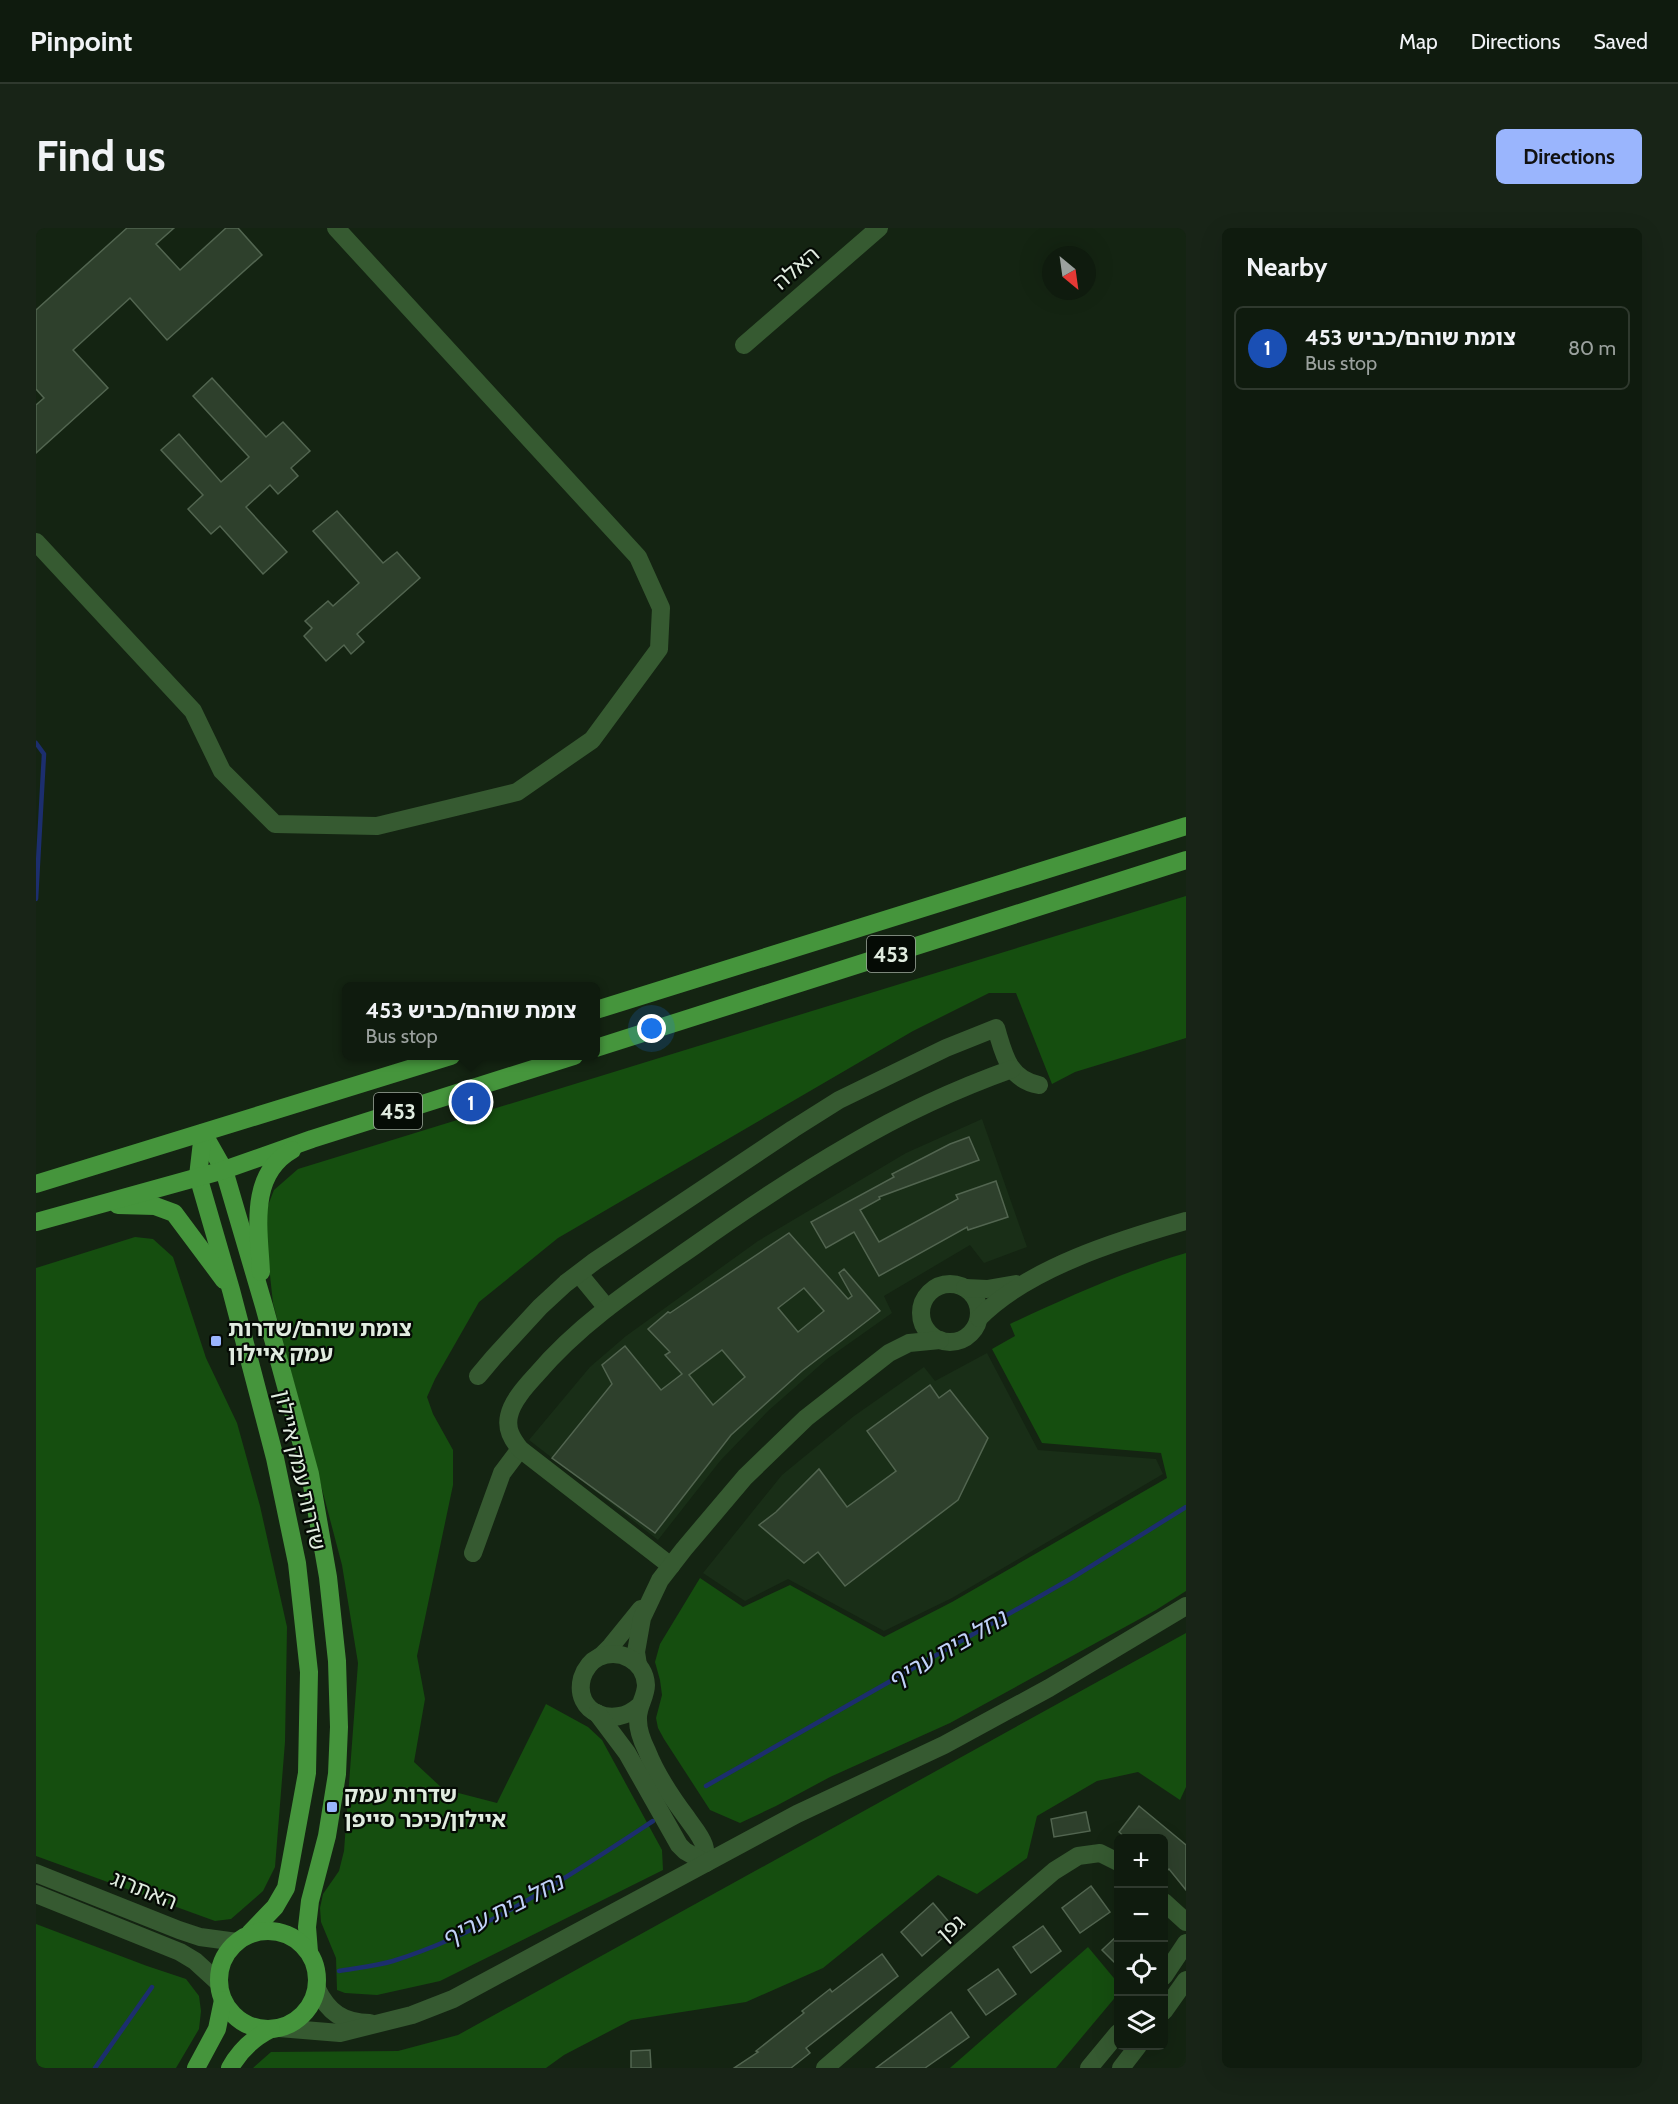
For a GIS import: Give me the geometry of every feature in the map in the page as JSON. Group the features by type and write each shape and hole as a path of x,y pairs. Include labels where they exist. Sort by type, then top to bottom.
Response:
{"main road":[{"name":"453","path":"600,1009 1186,826"},
{"name":"453","path":"600,1047 1186,860"},
{"name":"453","path":"36,1184 438,1060"},
{"name":"453","path":"36,1222 224,1170 312,1139 561,1060"},
{"name":"שדרות עמק איילון","path":"203,1133 224,1170 262,1301 310,1474 328,1577 337,1661 339,1727 337,1774 327,1836 310,1901 307,1927 309,1952"},
{"name":"שדרות עמק איילון","path":"203,1133 198,1176 231,1290 275,1458 297,1563 309,1672 307,1773 286,1888 274,1907 244,1938"},
{"path":"262,1301 258,1212 264,1181 285,1154 312,1139"},
{"path":"92,1206 155,1206 174,1213 231,1290"},
{"path":"230,2068 245,2047 256,2037 290,2024 307,2010 317,1989 318,1976 309,1952 298,1940 283,1932 267,1930 244,1938 223,1959 218,1982 223,2001 229,2011 243,2022 259,2029 275,2029"},
{"path":"196,2068 217,2029 223,2001"}],"street":[{"path":"36,542 193,711 222,771 275,824 377,826 517,792 592,740 659,649 661,608 638,557 336,228"},
{"name":"האלה","path":"744,345 879,228"},
{"path":"478,1376 540,1307 579,1274 839,1100 946,1048 996,1028 1006,1059 1012,1069 1019,1078 1039,1085"},
{"path":"671,1566 520,1449 510,1434 508,1424 509,1414 514,1404 549,1359 572,1336 607,1308 758,1201 851,1143 942,1096 1012,1069"},
{"path":"889,1353 909,1343 940,1340 954,1342 966,1338 973,1331 979,1318 1027,1281 1080,1257 1186,1221"},
{"path":"579,1274 607,1308"},
{"path":"965,1288 987,1289 1027,1281"},
{"path":"706,1863 679,1845 627,1753 597,1713 587,1704 581,1686 586,1668 612,1646 650,1599 671,1566 745,1477 829,1399 889,1353 909,1333 926,1297 939,1286 954,1284 965,1288 978,1302 979,1318"},
{"path":"922,1309 922,1322 926,1330 940,1340"},
{"path":"473,1553 502,1473 520,1449"},
{"path":"638,1665 636,1652 639,1634 642,1618 650,1599"},
{"path":"275,2029 340,2033 412,2015 453,2000 797,1814 944,1745 1049,1688 1186,1606"},
{"path":"597,1713 618,1718 631,1713 639,1706 646,1685 644,1674 638,1665 624,1655 601,1656"},
{"path":"639,1706 639,1728 647,1753 681,1809 698,1832 704,1846 706,1863"},
{"name":"גפן","path":"825,2068 1054,1871 1077,1856 1100,1853 1114,1860"},
{"name":"האתרוג","path":"36,1873 200,1937 244,1938"},
{"name":"האתרוג","path":"36,1894 180,1952 195,1960 218,1982"},
{"path":"1168,1906 1186,1922"},
{"path":"1168,1970 1186,1943"},
{"path":"1168,2005 1186,1980"},
{"path":"317,1989 324,2003 341,2018 367,2023 386,2021"},
{"path":"1089,2068 1114,2039"},
{"path":"1121,2068 1135,2050"}],"shaded area":[{"path":"982,1119 1027,1247 984,1263 970,1245 884,1296 892,1313 827,1359 768,1411 720,1461 658,1540 529,1440 590,1367 626,1336 758,1241 906,1153"},
{"path":"987,1353 1038,1450 1156,1459 1163,1474 952,1598 884,1631 788,1579 745,1601 703,1573 782,1475 854,1416 924,1367 935,1381"}],"green space":[{"path":"1186,896 1186,1038 1075,1072 1052,1084 1016,993 989,993 913,1031 558,1238 479,1302 427,1397 433,1414 453,1450 453,1485 417,1656 425,1699 414,1762 443,1789 497,1803 546,1704 588,1727 602,1740 662,1850 663,1870 440,1981 377,1995 345,1993 337,1990 336,1958 321,1922 320,1908 323,1894 339,1871 344,1851 358,1663 342,1565 273,1303 265,1229 267,1208 274,1190 298,1169"},
{"path":"135,1237 153,1239 173,1257 206,1358 237,1423 260,1506 287,1627 285,1742 275,1867 263,1891 231,1919 215,1921 36,1856 36,1268"},
{"path":"1186,1253 1186,1591 1156,1610 950,1723 830,1777 740,1823 710,1810 664,1739 656,1718 662,1695 655,1662 660,1644 700,1578 743,1607 790,1585 884,1637 952,1602 1167,1478 1161,1453 1042,1443 992,1349 1015,1336 1010,1324 1119,1276"},
{"path":"1186,1633 1186,1787 1180,1800 1138,1772 1097,1781 1037,1816 1027,1858 977,1894 938,1875 823,1968 746,2002 631,2020 564,2055 546,2068 253,2068 271,2052 398,2051 458,2035"},
{"path":"36,1924 186,1979 199,1996 201,2011 199,2029 176,2068 36,2068"},
{"path":"1088,1947 1114,1978 1114,1999 1056,2068 950,2068"}],"building":[{"path":"127,228 174,228 156,244 180,270 226,228 238,228 262,255 167,340 130,298 73,350 108,388 36,453 36,405 44,398 36,389 36,310"},
{"path":"212,378 266,437 283,422 310,451 291,468 298,476 278,494 270,485 246,507 287,552 263,574 220,526 211,534 188,509 203,495 161,450 179,434 221,482 249,457 193,396"},
{"path":"337,511 383,563 397,552 420,578 357,634 364,642 351,654 344,645 326,661 304,636 312,628 305,621 328,601 333,606 359,583 313,531"},
{"path":"969,1137 979,1160 879,1197 880,1199 860,1210 879,1242 958,1199 956,1195 996,1181 1008,1217 968,1230 967,1227 879,1276 854,1232 826,1248 811,1222 894,1177 892,1174 950,1144"},
{"path":"789,1233 848,1299 852,1296 839,1273 844,1269 880,1311 802,1371 731,1435 655,1533 552,1458 612,1384 602,1365 625,1346 661,1390 682,1374 665,1355 670,1352 648,1329 668,1312 670,1313","holes":["804,1288 824,1311 798,1332 778,1308","722,1350 745,1377 713,1405 689,1375"]},
{"path":"930,1385 939,1398 950,1390 988,1438 958,1500 845,1586 818,1552 804,1563 759,1525 776,1512 819,1469 847,1507 896,1471 867,1431"},
{"path":"1139,1806 1186,1845 1186,1890 1168,1870 1168,1834 1121,1834 1119,1832"},
{"path":"1086,1812 1090,1831 1054,1837 1051,1819"},
{"path":"1091,1886 1110,1912 1080,1933 1062,1908"},
{"path":"933,1903 954,1928 922,1956 901,1932"},
{"path":"1043,1926 1061,1951 1031,1973 1013,1947"},
{"path":"1114,1939 1114,1962 1102,1950"},
{"path":"882,1954 898,1976 806,2048 810,2053 791,2068 734,2068 758,2052 756,2051 830,1989 832,1992"},
{"path":"998,1969 1016,1994 986,2015 968,1990"},
{"path":"951,2012 969,2037 925,2068 876,2068"},
{"path":"650,2050 651,2068 631,2068 631,2051"}],"waterway":[{"path":"36,743 44,754 36,899"},
{"name":"נחל בית עריף","path":"706,1786 1072,1578 1186,1507"},
{"name":"נחל בית עריף","path":"339,1971 393,1961 462,1934 528,1900 653,1821"},
{"name":"נחל בית עריף","path":"95,2068 152,1987"}],"place":[{"name":"צומת שוהם/כביש 453","path":"471,1102"},
{"name":"צומת שוהם/שדרות עמק איילון","path":"216,1341"},
{"name":"שדרות עמק איילון/כיכר סייפן","path":"332,1807"}]}
